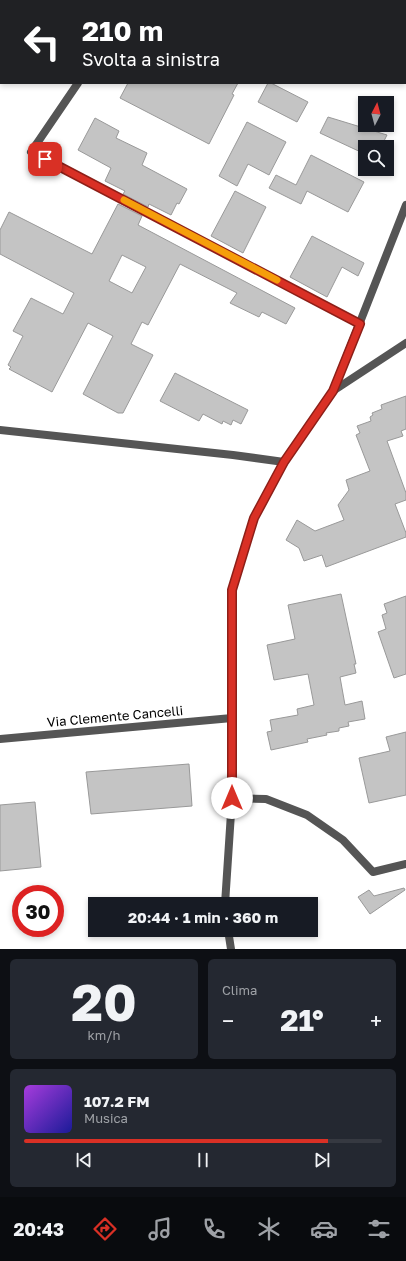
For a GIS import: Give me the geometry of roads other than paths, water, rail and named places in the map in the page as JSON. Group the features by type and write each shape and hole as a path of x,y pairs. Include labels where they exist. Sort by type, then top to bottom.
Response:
{"street":[{"path":"77,84 31,152 360,324"},
{"path":"225,897 232,798 232,590 254,518 284,462 333,391 406,205"},
{"path":"333,391 406,343"},
{"path":"0,430 233,454 284,462"},
{"name":"Via Clemente Cancelli","path":"0,739 232,718"},
{"path":"232,798 266,799 307,816 344,840 373,872 406,864"},
{"path":"229,937 231,949"}]}
